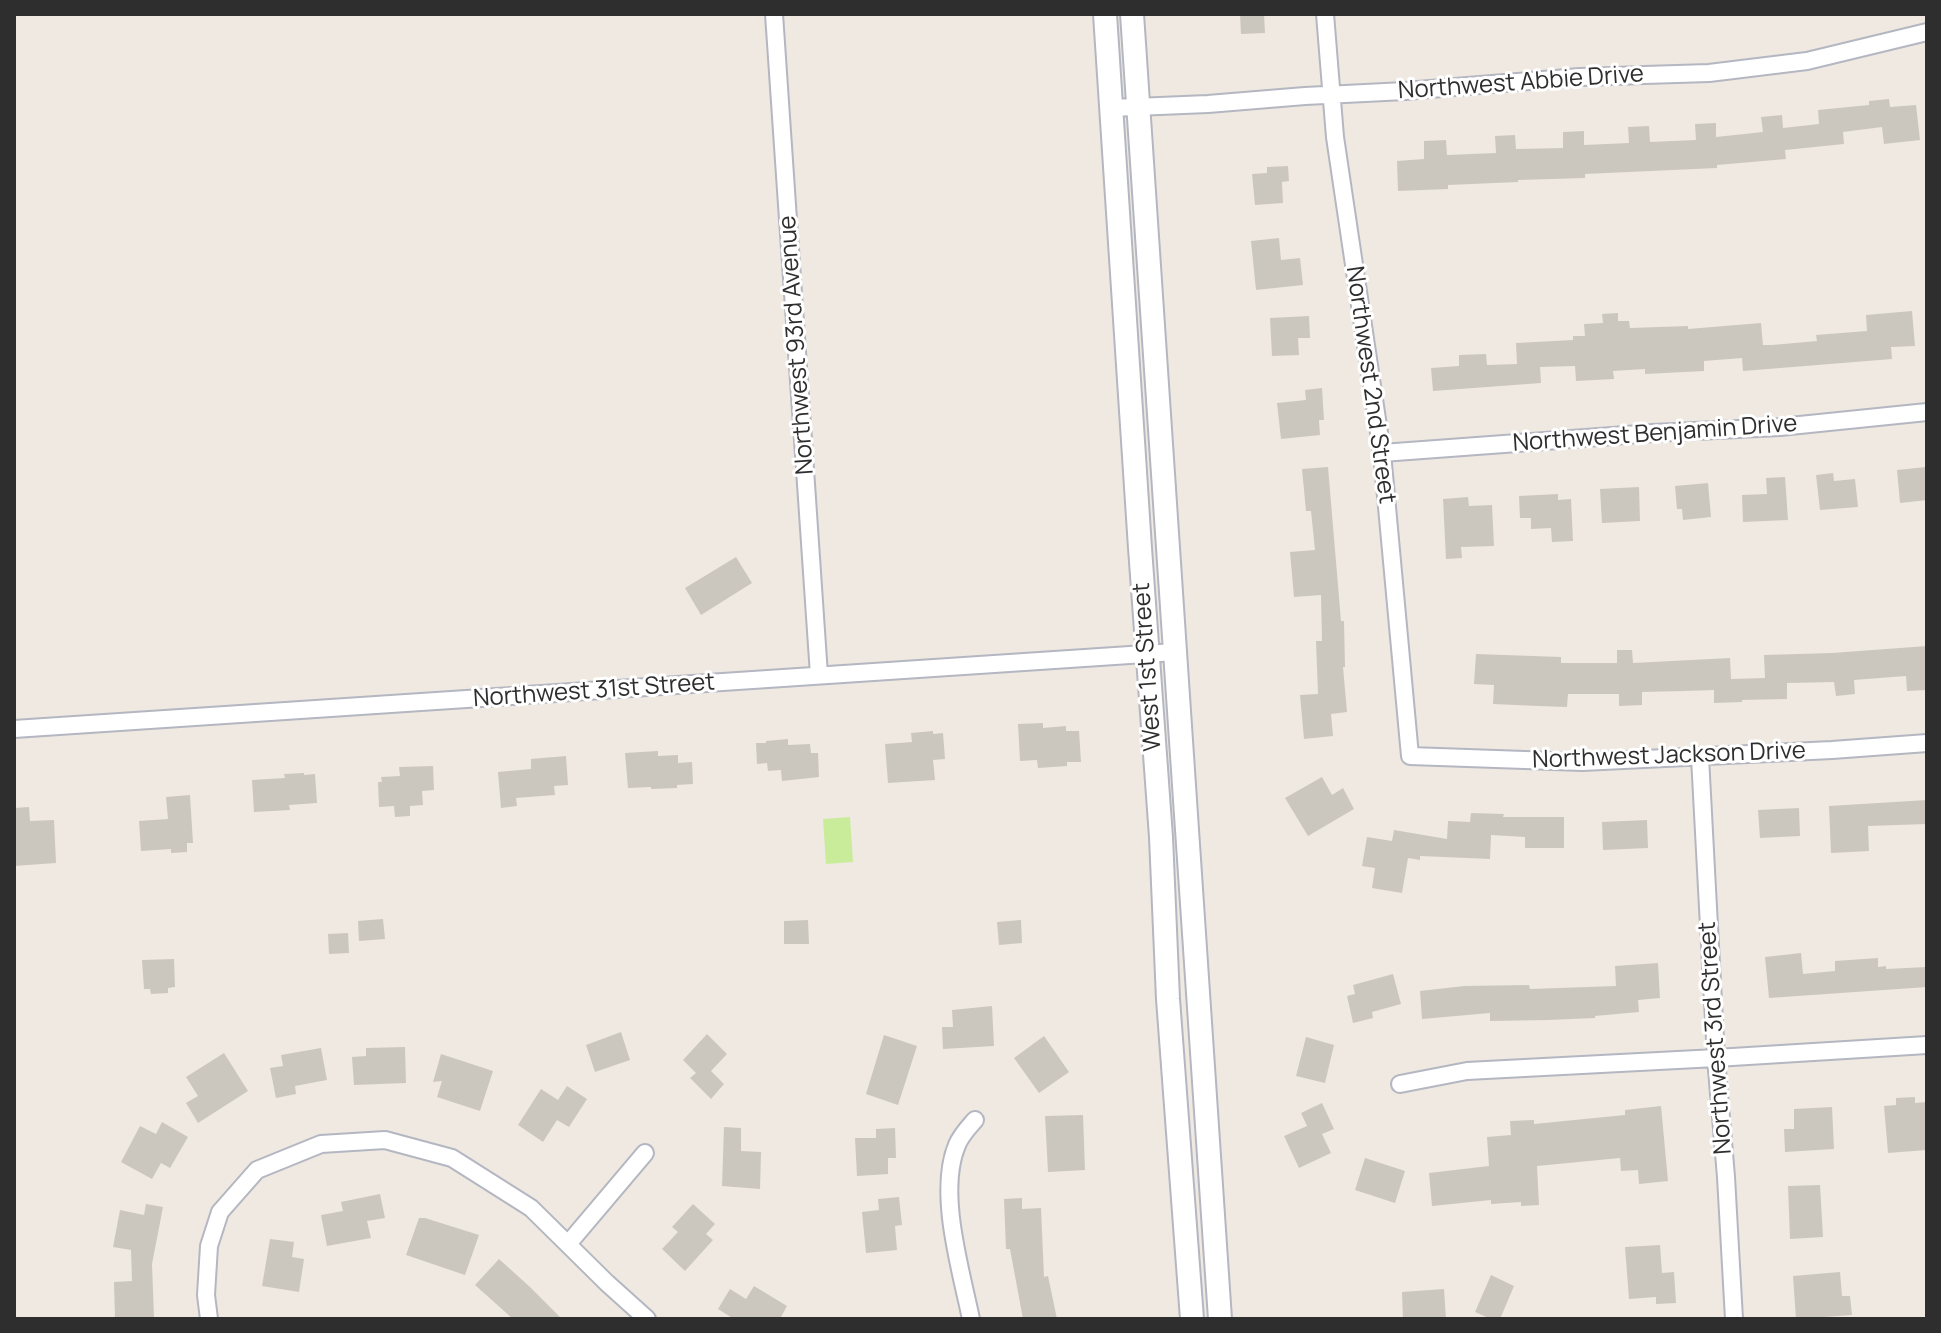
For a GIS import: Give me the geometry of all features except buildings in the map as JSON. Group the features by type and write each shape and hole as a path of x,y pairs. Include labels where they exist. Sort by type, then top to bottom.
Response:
{"main road":[{"name":"West 1st Street","path":"1105,14 1161,837 1168,999 1192,1319"},
{"name":"West 1st Street","path":"1132,14 1220,1319"}],"street":[{"name":"Northwest 93rd Avenue","path":"774,14 819,675"},
{"name":"Northwest 2nd Street","path":"1325,14 1337,152 1382,453 1410,756"},
{"name":"Northwest Abbie Drive","path":"1111,108 1208,104 1580,77 1709,73 1807,61 1927,32"},
{"name":"Northwest Benjamin Drive","path":"1382,453 1780,427 1927,412"},
{"name":"Northwest 31st Street","path":"14,729 1175,652"},
{"name":"Northwest Jackson Drive","path":"1410,756 1582,762 1927,743"},
{"name":"Northwest 3rd Street","path":"1700,757 1734,1319"},
{"path":"1400,1084 1467,1071 1927,1045"},
{"path":"971,1319 955,1245 948,1177 957,1143 975,1120"},
{"path":"209,1319 206,1295 209,1246 220,1212 257,1170 321,1144 385,1140 452,1158 531,1208 647,1319"},
{"path":"568,1244 645,1153"}],"green space":[{"path":"850,817 853,862 826,864 823,819"}]}
